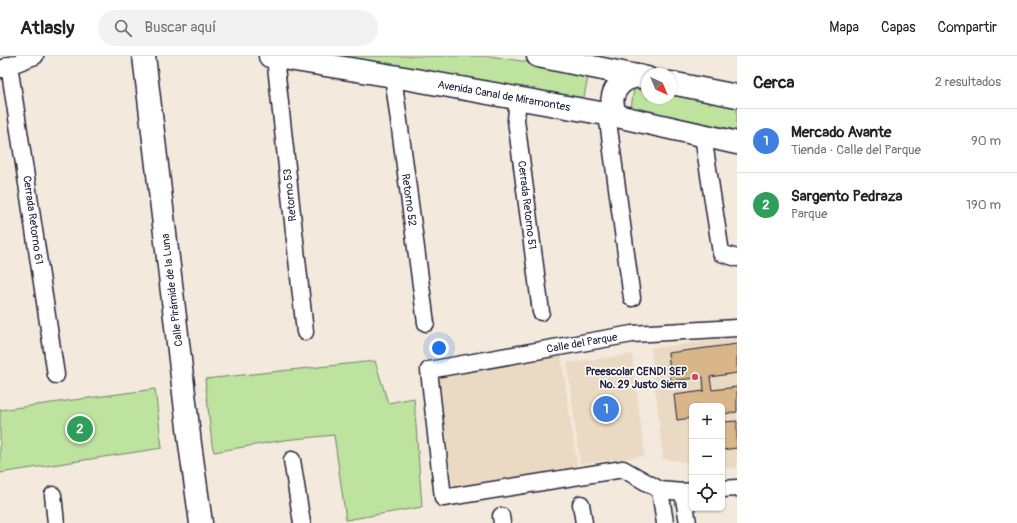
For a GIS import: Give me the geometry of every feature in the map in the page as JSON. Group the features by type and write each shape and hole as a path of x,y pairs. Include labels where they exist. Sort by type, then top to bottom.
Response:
{"main road":[{"name":"Calle Pirámide de la Luna","path":"144,56 190,444 201,523"},
{"name":"Avenida Canal de Miramontes","path":"272,56 612,115 737,143"},
{"path":"538,56 641,77"},
{"path":"583,110 594,104 601,94 602,82 597,71 593,67"},
{"path":"612,115 614,111 612,100 616,88 626,79 641,77"},
{"path":"677,83 733,91"}],"street":[{"path":"5,67 35,56"},
{"name":"Retorno 53","path":"272,56 305,332"},
{"name":"Cerrada Retorno 61","path":"5,67 56,375"},
{"name":"Retorno 52","path":"393,76 426,323"},
{"name":"Cerrada Retorno 51","path":"518,98 516,120 541,312"},
{"path":"612,115 632,298"},
{"path":"703,136 721,253 737,258"},
{"name":"Calle del Parque","path":"660,490 623,469 443,498 429,370 632,334 737,328"},
{"path":"292,460 302,523"},
{"path":"725,489 737,488"},
{"path":"665,523 660,490 688,492 688,523"},
{"path":"52,495 56,523"},
{"path":"582,504 584,523"}],"shaded area":[{"name":"Preescolar CENDI SEP No. 29 Justo Sierra","path":"737,338 737,469 725,467 725,403 689,403 689,463 663,459 651,348"},
{"path":"561,353 578,471 453,491 439,374"},
{"path":"632,354 645,456 580,464 567,363"}],"green space":[{"path":"316,56 490,56 589,72 583,102"},
{"path":"634,89 641,90 641,104 677,104 677,96 737,105 737,130 631,108"},
{"path":"375,361 388,403 414,398 422,507 346,520 334,435 284,440 214,452 205,379"},
{"path":"155,389 162,448 0,473 0,410"}],"building":[{"path":"737,344 737,373 710,377 712,390 737,387 737,412 725,414 725,403 689,403 689,418 677,420 674,395 704,391 703,377 671,381 668,353"},
{"path":"737,421 737,448 725,450 725,422"}],"place":[{"name":"Preescolar CENDI SEP No. 29 Justo Sierra","path":"695,377"},
{"name":"Mercado Avante","path":"606,409"},
{"name":"Sargento Pedraza","path":"80,429"}]}
